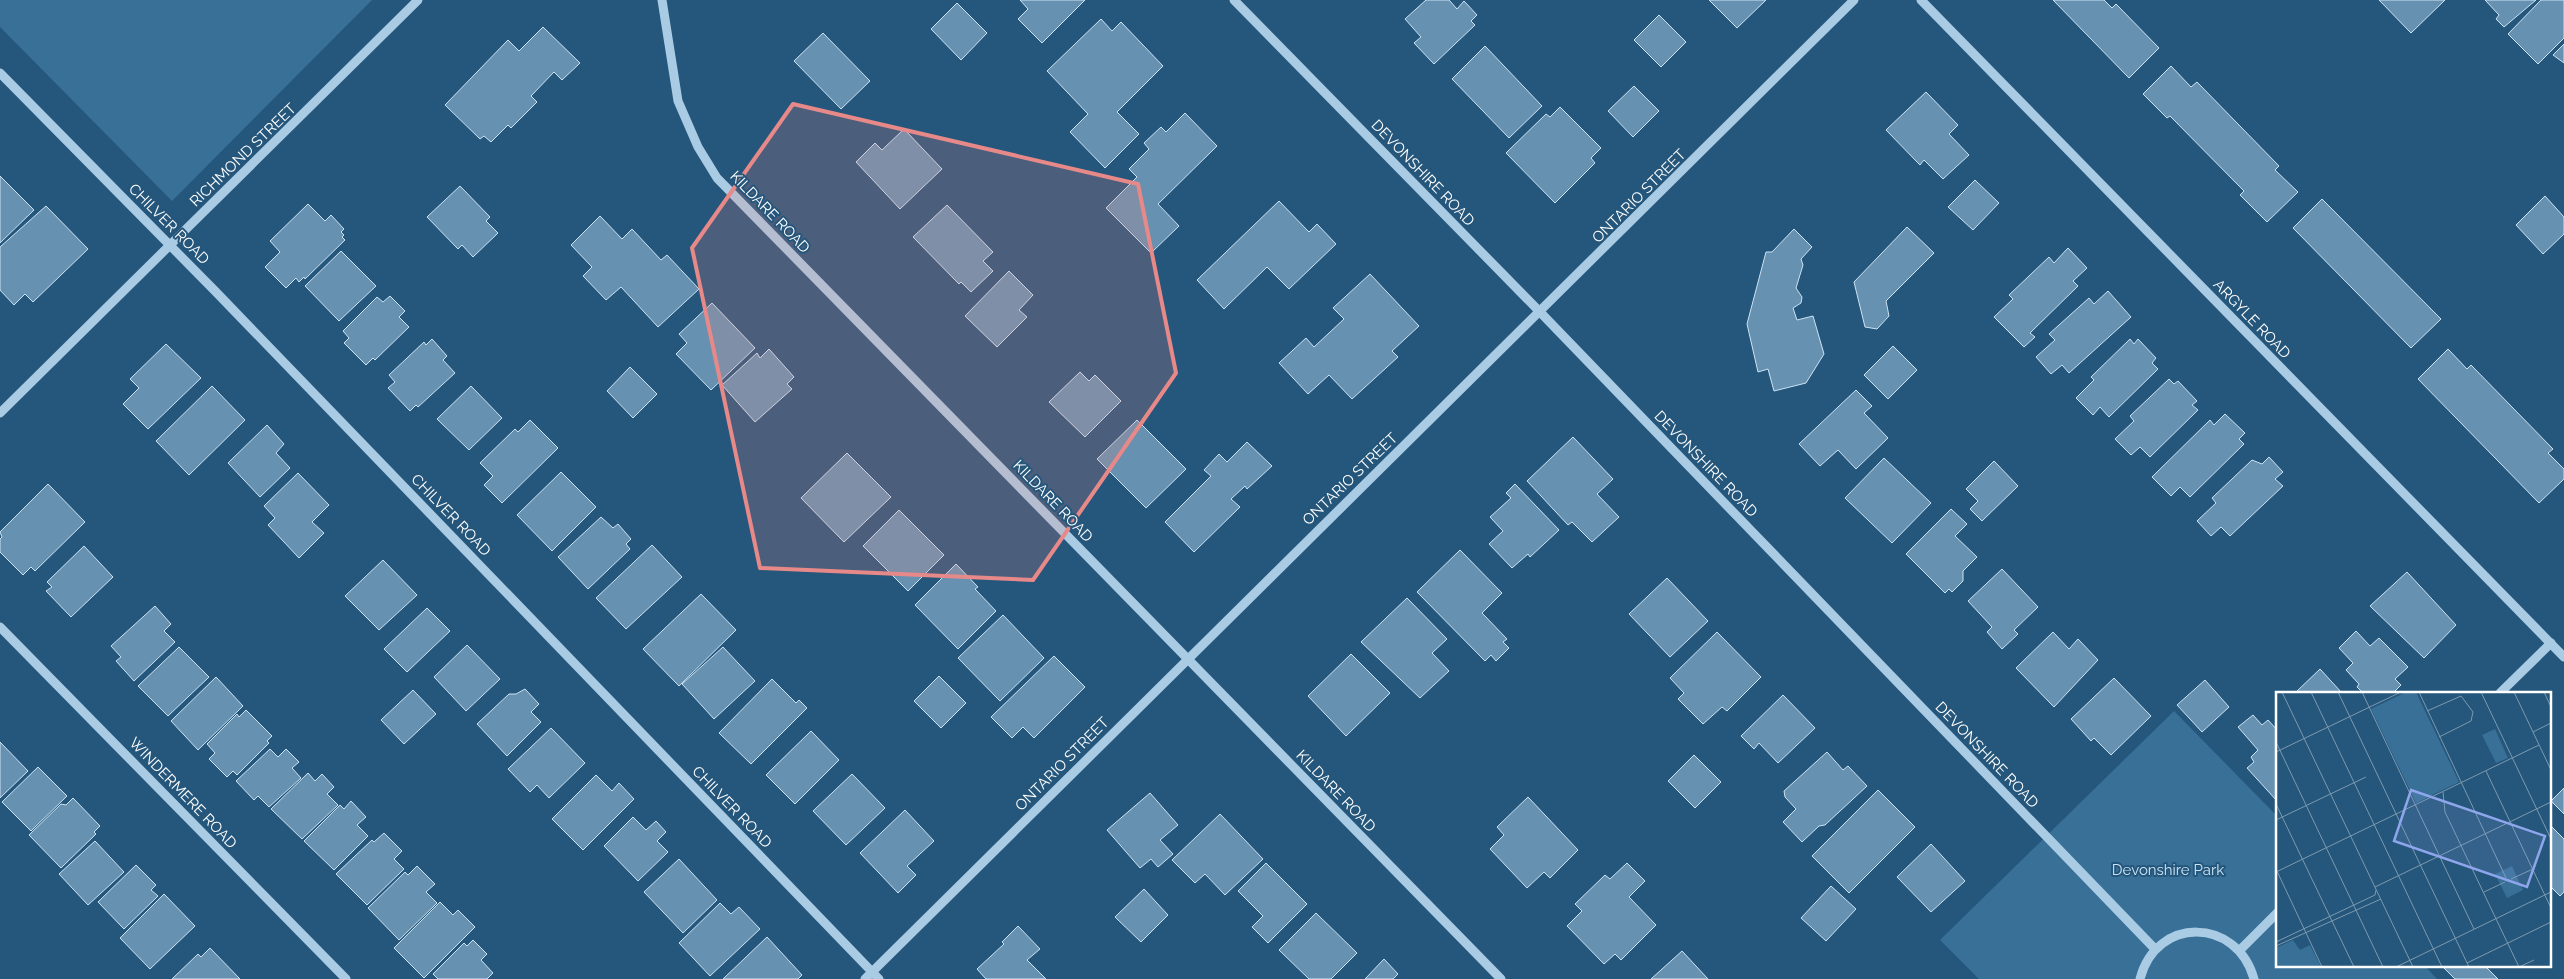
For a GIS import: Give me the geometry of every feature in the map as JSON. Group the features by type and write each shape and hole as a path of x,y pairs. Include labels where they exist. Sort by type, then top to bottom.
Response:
{"street":[{"name":"RICHMOND STREET","path":"0,413 170,244 306,113 418,0"},
{"name":"KILDARE ROAD","path":"662,0 678,102 698,147 717,178 1501,979"},
{"name":"DEVONSHIRE ROAD","path":"1234,0 1540,312 2155,949"},
{"name":"ONTARIO STREET","path":"872,977 1212,634 1854,0"},
{"name":"ARGYLE ROAD","path":"1920,0 2564,657"},
{"name":"CHILVER ROAD","path":"0,73 170,244 872,977"},
{"name":"WINDERMERE ROAD","path":"0,627 346,979"},
{"path":"2501,692 2551,643"},
{"path":"2240,950 2276,914"},
{"path":"2140,979 2143,965 2155,949 2170,938 2188,932 2207,932 2224,938 2240,950 2250,965 2254,979"}],"highlighted area":[{"path":"793,104 1138,184 1176,373 1033,580 760,568 692,248"}],"green space":[{"path":"0,0 372,0 172,201 0,27"},
{"name":"Devonshire Park","path":"2174,711 2276,815 2276,966 2425,966 2437,979 1979,979 1940,940"}],"building":[{"path":"1020,0 1085,0 1042,43 1018,19 1028,9"},
{"path":"1426,0 1449,0 1457,9 1464,1 1477,15 1471,21 1475,25 1434,64 1414,43 1421,37 1405,19"},
{"path":"1709,0 1766,0 1737,28"},
{"path":"2053,0 2104,0 2112,8 2116,4 2159,48 2129,78"},
{"path":"2379,0 2445,0 2411,33"},
{"path":"2485,0 2536,0 2504,27 2496,19 2499,15"},
{"path":"2541,0 2564,0 2564,38 2538,64 2508,34"},
{"path":"957,3 987,33 961,60 931,29"},
{"path":"1659,15 1686,42 1661,67 1634,40"},
{"path":"1101,19 1112,31 1121,22 1163,66 1117,112 1139,134 1105,168 1070,132 1088,114 1047,71"},
{"path":"543,27 580,63 562,80 554,72 531,96 537,102 511,128 508,125 491,142 484,136 480,139 445,105 508,40 519,51"},
{"path":"823,33 870,81 841,109 794,61"},
{"path":"2564,44 2564,63 2553,55"},
{"path":"1485,46 1542,106 1509,138 1452,79"},
{"path":"2171,66 2191,87 2197,82 2279,166 2275,170 2298,192 2267,222 2240,195 2244,191 2170,116 2167,118 2143,94"},
{"path":"1634,86 1659,111 1633,137 1608,111"},
{"path":"1926,92 1958,125 1949,134 1969,155 1943,179 1924,160 1920,165 1886,130"},
{"path":"1560,107 1601,148 1591,158 1595,163 1555,203 1506,153 1546,114 1550,117"},
{"path":"1185,113 1217,146 1158,204 1179,226 1151,253 1106,208 1137,177 1129,169 1149,149 1144,143 1161,127 1166,132"},
{"path":"904,129 942,169 900,209 856,162 875,143 882,150"},
{"path":"0,176 34,210 0,243"},
{"path":"1975,180 1999,203 1973,230 1948,207"},
{"path":"460,186 490,217 486,221 498,233 473,257 462,245 458,249 427,217"},
{"path":"2545,196 2564,217 2564,234 2543,254 2516,225"},
{"path":"2322,199 2441,319 2411,348 2293,228"},
{"path":"1279,201 1309,232 1317,224 1336,244 1289,289 1267,267 1224,309 1197,280"},
{"path":"308,204 325,221 331,215 344,229 341,232 345,240 305,279 304,277 299,282 296,278 286,288 265,267 280,252 270,241"},
{"path":"947,205 993,252 983,261 993,271 971,292 961,282 959,284 913,237"},
{"path":"46,206 88,249 33,302 25,294 14,305 0,290 0,247"},
{"path":"600,216 622,239 632,229 661,260 667,255 699,289 658,327 621,287 606,300 583,276 592,267 571,245"},
{"path":"1907,227 1934,253 1886,301 1889,316 1877,329 1865,327 1854,282"},
{"path":"1794,229 1812,247 1801,259 1803,265 1796,288 1802,297 1801,303 1793,308 1797,320 1813,316 1824,354 1806,383 1774,391 1768,369 1758,372 1747,324 1766,252 1772,252"},
{"path":"2068,248 2087,268 2073,281 2078,286 2030,333 2035,337 2024,347 1994,317 2013,299 2009,295 2049,257 2054,263"},
{"path":"341,251 376,286 339,321 305,286"},
{"path":"1009,271 1033,295 1019,310 1027,317 997,347 965,316"},
{"path":"1370,274 1419,326 1392,351 1398,357 1352,399 1329,375 1308,394 1279,363 1306,338 1314,347 1344,319 1333,308"},
{"path":"2108,291 2131,317 2069,373 2062,365 2051,374 2036,357 2055,340 2049,334 2089,298 2094,304"},
{"path":"390,296 405,311 399,317 409,327 375,360 373,358 366,365 344,343 349,338 343,331 377,297 383,302"},
{"path":"712,303 755,348 711,390 676,354 687,343 679,334"},
{"path":"432,339 447,356 443,360 455,373 418,407 416,405 410,411 388,388 395,382 389,375 424,342 426,345"},
{"path":"2130,339 2134,344 2138,339 2156,358 2152,363 2158,369 2109,417 2100,407 2093,415 2076,398 2094,380 2091,377"},
{"path":"166,344 201,378 148,429 123,404 139,388 130,379"},
{"path":"1893,346 1917,370 1888,399 1864,375"},
{"path":"769,349 794,377 787,384 792,389 755,422 722,385 757,353 760,358"},
{"path":"2448,349 2467,369 2471,365 2553,449 2548,453 2564,469 2564,479 2539,503 2418,379"},
{"path":"630,367 657,394 633,418 607,391"},
{"path":"1080,372 1089,381 1095,375 1121,401 1085,437 1049,402"},
{"path":"2169,379 2174,384 2178,381 2197,401 2192,405 2198,410 2150,457 2140,447 2131,455 2115,439 2134,421 2130,416"},
{"path":"212,386 245,420 189,475 156,441"},
{"path":"471,386 502,418 469,450 437,419"},
{"path":"1856,390 1872,406 1864,413 1888,438 1856,469 1838,450 1820,466 1799,444"},
{"path":"2225,414 2245,433 2239,439 2244,444 2190,497 2180,487 2171,496 2152,477 2210,420 2214,425"},
{"path":"530,420 558,448 502,503 484,485 493,476 480,463 515,429 518,432"},
{"path":"1137,420 1186,469 1146,508 1097,459"},
{"path":"267,425 284,444 276,453 290,468 260,497 228,463"},
{"path":"1573,437 1613,479 1597,494 1619,517 1592,542 1572,522 1568,525 1527,481"},
{"path":"1247,442 1272,466 1247,489 1245,486 1231,499 1240,507 1194,552 1165,522 1211,476 1204,470 1219,454 1227,462"},
{"path":"847,453 891,497 844,542 801,498"},
{"path":"2269,457 2283,472 2275,479 2283,486 2230,536 2221,527 2211,536 2197,521 2216,503 2212,498 2252,460 2262,464"},
{"path":"1884,458 1931,503 1892,543 1845,498"},
{"path":"1994,461 2018,486 1982,521 1970,509 1978,501 1966,489"},
{"path":"561,472 596,507 552,551 517,515"},
{"path":"298,473 329,505 312,522 324,533 299,558 268,525 275,518 264,506"},
{"path":"48,484 85,522 35,571 31,567 23,575 0,552 0,539 2,537 0,532"},
{"path":"1515,484 1559,530 1530,557 1528,554 1512,568 1489,544 1503,531 1490,517 1511,498 1506,493"},
{"path":"1951,509 1967,524 1955,536 1977,557 1963,571 1963,581 1952,592 1949,589 1945,593 1906,554"},
{"path":"899,510 944,555 908,591 863,546"},
{"path":"601,517 613,528 618,524 631,539 626,544 630,549 588,589 558,557"},
{"path":"652,545 682,577 626,629 596,598"},
{"path":"84,546 113,577 71,617 46,591 52,587 47,582"},
{"path":"1460,550 1502,593 1482,613 1507,639 1503,642 1509,648 1496,661 1491,655 1485,661 1417,592"},
{"path":"383,560 417,595 379,630 345,596"},
{"path":"956,564 978,587 975,589 996,611 958,649 915,605"},
{"path":"2002,569 2038,607 2014,630 2018,634 2002,649 1987,632 1992,627 1968,601"},
{"path":"2407,572 2456,625 2424,658 2370,606"},
{"path":"1667,578 1708,621 1670,657 1629,614"},
{"path":"701,594 736,630 679,686 643,649"},
{"path":"1407,598 1447,639 1432,653 1449,671 1420,698 1361,642"},
{"path":"155,606 171,624 164,631 175,642 134,681 116,661 121,657 111,646"},
{"path":"427,608 450,631 407,672 384,649"},
{"path":"1003,615 1044,658 1000,701 958,658"},
{"path":"2356,631 2370,646 2379,638 2408,667 2395,679 2401,685 2394,692 2362,692 2357,687 2359,684 2346,670 2353,663 2339,648"},
{"path":"1717,632 1761,677 1727,711 1722,707 1703,724 1678,699 1684,693 1670,678"},
{"path":"2053,632 2069,649 2078,639 2098,660 2054,707 2016,668"},
{"path":"467,645 500,679 466,711 434,677"},
{"path":"179,647 209,677 168,716 138,686"},
{"path":"723,647 755,681 714,719 682,684"},
{"path":"1351,654 1390,693 1346,736 1308,696"},
{"path":"1054,656 1085,687 1034,738 1023,727 1012,738 991,717"},
{"path":"2320,669 2341,692 2296,692"},
{"path":"939,676 966,703 941,728 914,701"},
{"path":"216,677 243,706 198,750 171,721"},
{"path":"2114,678 2151,716 2111,755 2094,738 2091,741 2071,719"},
{"path":"772,679 796,703 799,700 807,708 751,764 719,733"},
{"path":"2205,680 2229,707 2202,732 2177,705"},
{"path":"525,689 539,704 531,712 541,722 507,756 477,724 509,694 516,694"},
{"path":"413,690 436,714 404,744 381,720"},
{"path":"1783,695 1815,728 1778,763 1759,743 1754,749 1741,736"},
{"path":"246,710 272,736 267,741 269,743 237,775 233,771 227,777 209,759 215,753 207,744 237,714 239,717"},
{"path":"2253,715 2262,725 2268,720 2276,729 2276,800 2247,768 2254,762 2251,757 2258,750 2238,727"},
{"path":"551,728 585,763 549,798 537,785 530,792 508,769"},
{"path":"811,731 839,760 795,804 766,775"},
{"path":"0,742 28,771 0,798"},
{"path":"270,749 278,757 286,749 299,762 292,768 301,778 269,807 258,796 254,800 236,781"},
{"path":"1827,752 1843,770 1848,766 1867,786 1825,825 1819,826 1802,842 1783,822 1796,809 1785,797 1784,791"},
{"path":"1694,755 1721,782 1695,808 1668,781"},
{"path":"38,767 67,796 31,831 2,802"},
{"path":"308,773 315,781 322,774 334,787 327,794 338,805 302,839 271,809"},
{"path":"852,774 885,808 846,845 813,811"},
{"path":"596,775 612,791 619,783 634,799 583,850 552,819"},
{"path":"2564,788 2564,814 2552,802"},
{"path":"1878,790 1915,827 1849,893 1812,856"},
{"path":"1150,793 1178,825 1160,840 1173,854 1158,867 1151,859 1140,868 1107,830"},
{"path":"1528,797 1578,850 1550,878 1544,872 1527,888 1490,849 1504,835 1497,827"},
{"path":"73,798 100,826 94,832 96,834 61,868 29,835 61,804 66,805"},
{"path":"351,801 366,817 357,825 368,836 334,870 304,841 340,805 344,809"},
{"path":"905,810 934,841 907,866 916,875 898,893 860,853"},
{"path":"1220,814 1263,859 1225,895 1205,874 1195,883 1172,860"},
{"path":"633,817 646,830 656,821 666,832 657,841 668,852 638,881 604,846"},
{"path":"2552,827 2564,839 2564,892 2560,896 2552,888"},
{"path":"384,833 402,851 394,859 404,869 367,905 336,874 372,840 374,842"},
{"path":"95,841 124,872 88,905 59,874"},
{"path":"1931,844 1965,881 1931,912 1897,877"},
{"path":"679,859 717,900 683,933 644,892"},
{"path":"1266,863 1307,904 1268,943 1252,927 1263,916 1238,891"},
{"path":"1627,863 1645,881 1629,897 1656,925 1621,960 1615,954 1604,964 1567,926 1582,911 1575,904 1605,875 1610,879"},
{"path":"136,865 156,885 151,890 158,896 124,929 98,902"},
{"path":"417,866 435,884 426,892 437,903 399,940 368,908 405,872 408,875"},
{"path":"1831,886 1856,909 1826,941 1801,918"},
{"path":"1144,889 1168,915 1141,942 1115,917"},
{"path":"164,894 195,926 150,969 120,938"},
{"path":"440,902 453,915 458,910 475,927 424,978 394,948"},
{"path":"720,903 731,914 739,907 760,929 710,976 679,943"},
{"path":"1316,913 1357,953 1331,979 1309,979 1279,950"},
{"path":"1018,926 1040,949 1027,960 1046,979 986,979 977,969 1004,944 1002,942"},
{"path":"767,937 802,975 798,979 723,979"},
{"path":"473,940 487,954 481,960 493,973 487,979 438,979 433,974 464,943 467,946"},
{"path":"210,948 240,979 172,979 198,954 201,957"},
{"path":"1682,951 1708,979 1651,979"},
{"path":"1384,959 1398,974 1393,979 1365,979"},
{"path":"2442,966 2485,966 2498,979 2455,979"}]}
